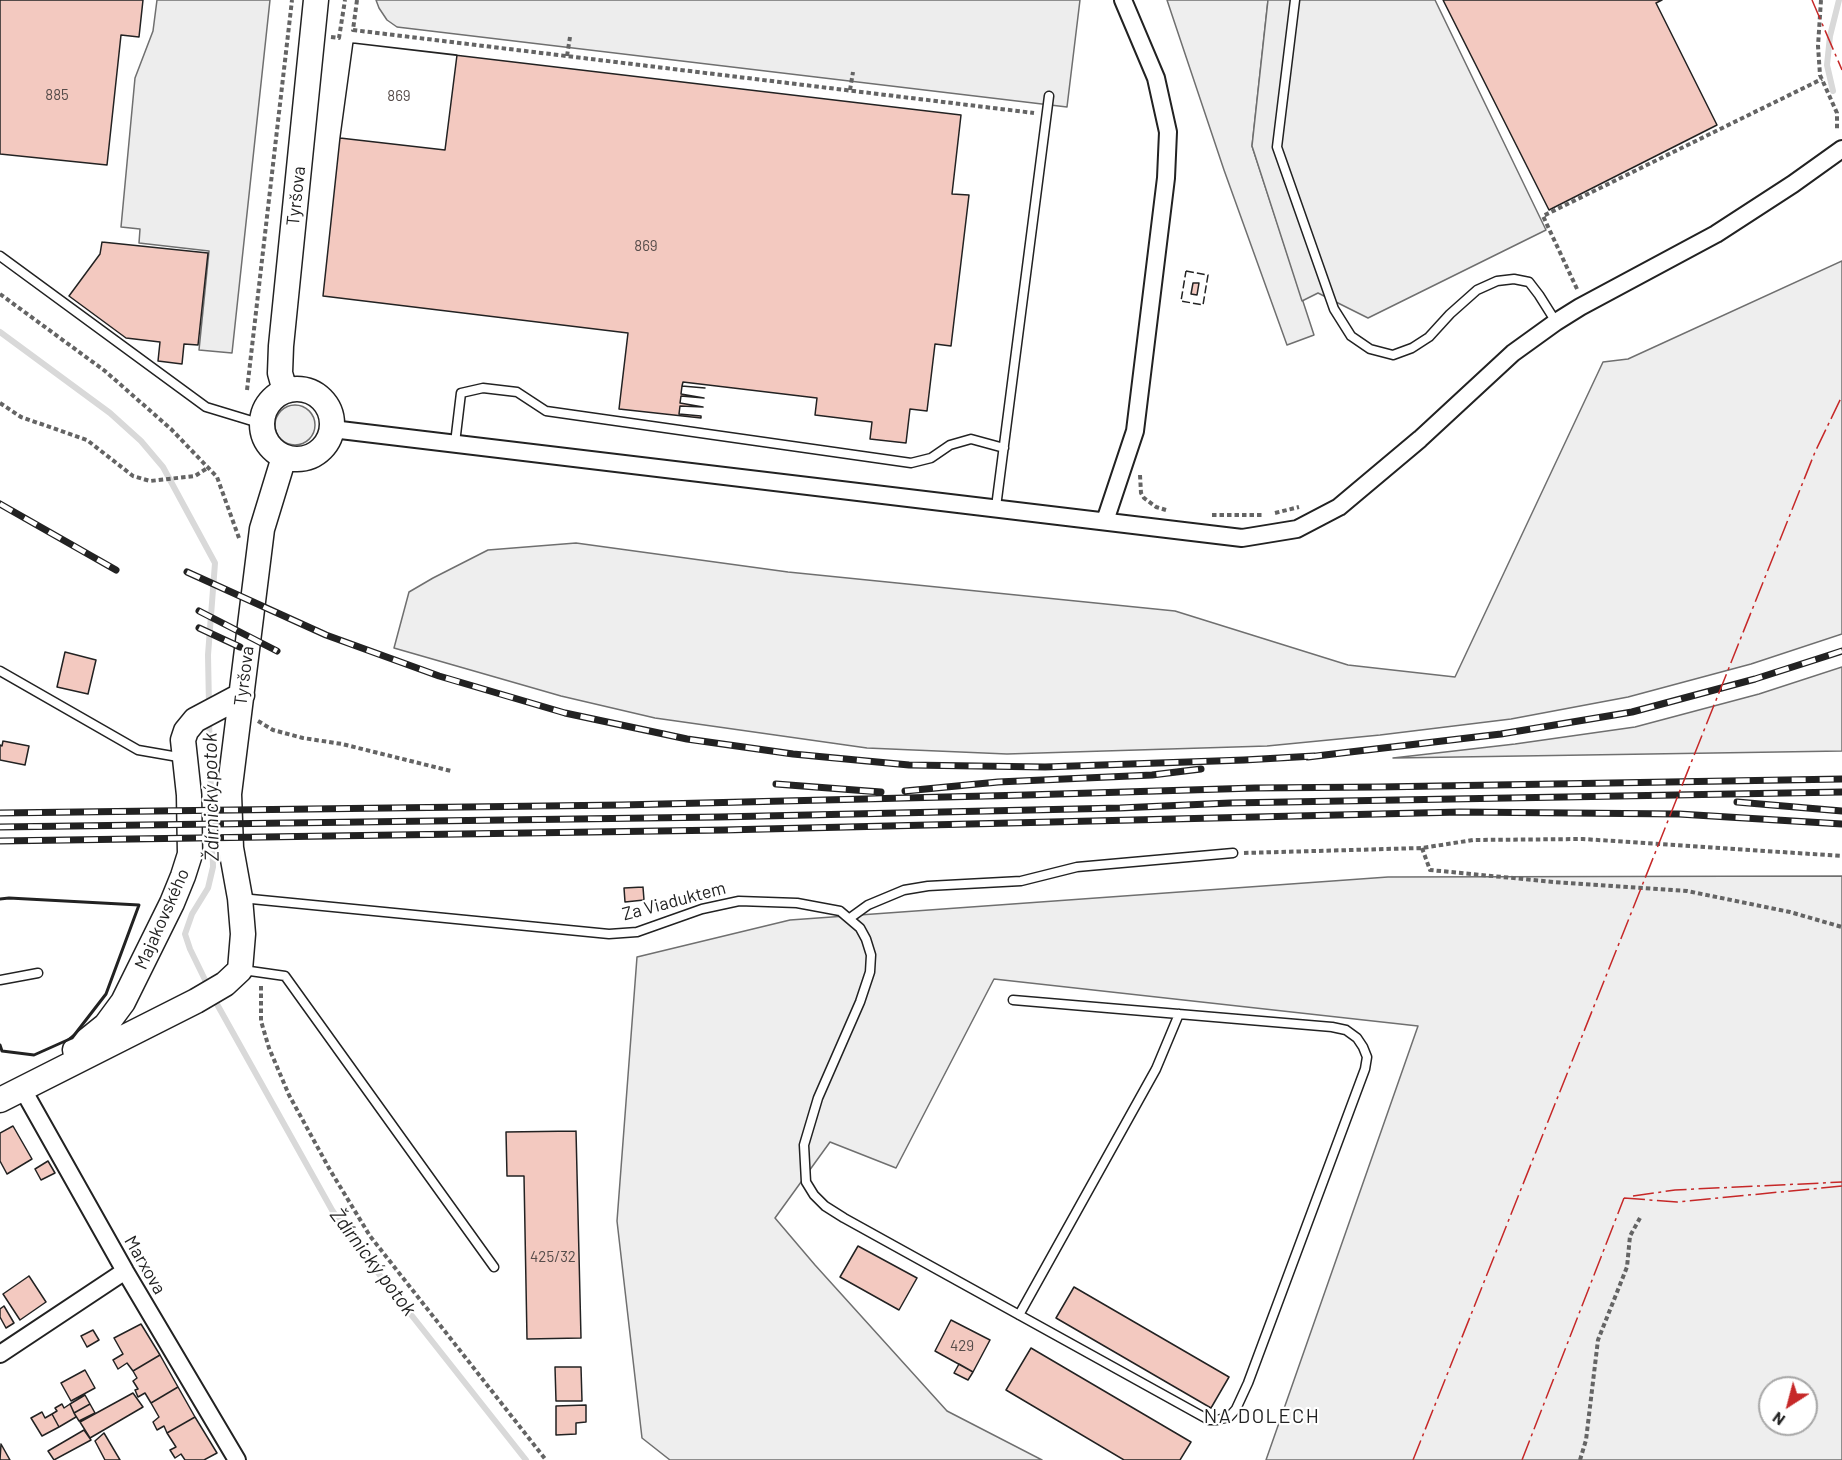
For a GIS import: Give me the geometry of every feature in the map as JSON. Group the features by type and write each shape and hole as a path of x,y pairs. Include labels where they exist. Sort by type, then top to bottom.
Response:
{"main road":[{"name":"Tyršova","path":"285,391 280,373 281,346 316,0"},
{"path":"297,389 309,392 319,397 327,406 332,429 322,449 313,456 303,459 284,457 267,444 262,424 264,413 268,404 285,391 297,389"},
{"name":"Tyršova","path":"240,898 231,848 229,794 233,705 262,530 284,457"},
{"name":"Majakovského","path":"22,1088 106,1025 123,1002 172,903 190,854 189,795 183,740 186,731 195,720 233,705"},
{"path":"232,977 243,934 240,898"},
{"name":"Majakovského","path":"0,1100 196,1001 232,977"}],"street":[{"path":"1105,521 1136,431 1166,178 1168,132 1156,78 1123,0"},
{"path":"332,429 1242,538 1298,529 1340,507 1513,353 1556,322 1716,234 1842,149"},
{"name":"Marxova","path":"22,1088 125,1271 237,1460"},
{"path":"0,1354 125,1271"}],"lane":[{"path":"1295,0 1277,147 1334,309 1351,336 1370,349 1394,355 1412,348 1429,337 1477,290 1497,281 1514,279 1529,282 1556,322"},
{"path":"996,507 1049,96"},
{"path":"0,256 206,407 262,424"},
{"path":"455,443 461,393 483,388 517,392 546,411 911,463 931,458 950,445 971,439 1004,448"},
{"path":"0,671 138,750 184,758"},
{"path":"1013,1000 1332,1027 1346,1030 1357,1038 1363,1047 1366,1057 1365,1069 1248,1383 1229,1417 1209,1420 825,1206 814,1196 806,1182 804,1145 818,1098 860,1002 870,972 871,955 866,939 860,928 850,918 868,905 912,889 928,886 1021,881 1077,867 1233,853"},
{"name":"Za Viaduktem","path":"240,898 609,934 637,932 702,909 739,902 797,903 840,911 850,918"},
{"path":"0,980 38,973"},
{"path":"232,977 285,976 494,1267"},
{"path":"1019,1315 1156,1069 1179,1014"}],"path":[{"path":"247,390 292,0"},
{"path":"339,38 345,0"},
{"path":"357,0 353,30 1047,114"},
{"path":"1821,0 1818,46 1822,79 1837,113 1837,130"},
{"path":"567,56 570,37"},
{"path":"850,90 853,72"},
{"path":"1578,292 1543,216 1822,79"},
{"path":"0,294 105,371 171,429 209,467 217,477 242,546"},
{"path":"0,403 21,417 87,440 133,476 150,481 182,479 195,476 209,467"},
{"path":"1141,472 1140,485 1144,498 1156,507 1175,511"},
{"path":"1203,514 1269,515 1300,506"},
{"path":"233,705 273,730 303,738 342,744 451,771"},
{"path":"1233,853 1422,848 1473,840 1583,839 1842,856"},
{"path":"1422,848 1430,870 1554,882 1687,891 1790,912 1842,927"},
{"path":"261,982 261,1021 269,1048 289,1095 330,1170 370,1236 546,1460"},
{"path":"1580,1460 1586,1440 1598,1340 1627,1267 1630,1236 1640,1218"}],"shaded area":[{"path":"157,0 270,0 232,353 199,350 209,251 139,243 140,229 121,227 135,78 153,31"},
{"path":"376,0 1080,0 1067,107 397,27 387,20"},
{"path":"1167,0 1268,0 1252,146 1314,335 1287,345 1224,170"},
{"path":"1268,0 1435,0 1546,230 1368,318 1318,293 1302,301 1252,146"},
{"path":"1842,261 1842,634 1751,664 1628,697 1511,719 1267,746 1007,754 867,748 655,718 561,696 394,648 409,592 433,578 488,550 576,543 788,572 1175,611 1348,665 1455,677 1603,362 1628,359"},
{"path":"295,405 303,406 309,411 314,417 314,433 309,439 303,444 295,445 287,444 281,439 276,433 275,425 276,417 281,411 287,406"},
{"path":"1842,667 1842,751 1393,758 1635,727 1759,694"},
{"path":"1842,876 1842,1460 1266,1460 1418,1026 994,979 896,1168 830,1142 775,1218 947,1411 1042,1460 670,1460 642,1438 617,1221 637,957 790,920 1388,877"}],"building":[{"path":"0,0 143,0 139,37 121,35 107,165 0,154"},
{"path":"1443,0 1662,0 1656,3 1717,125 1549,210"},
{"path":"353,43 961,115 952,194 969,195 951,346 935,344 927,411 910,409 906,443 870,439 872,422 815,415 817,398 683,382 681,394 704,398 681,396 680,403 703,407 680,406 679,414 701,416 701,418 619,409 628,333 323,296"},
{"path":"353,43 457,55 445,150 340,138"},
{"path":"102,242 208,253 198,345 184,344 182,364 158,361 160,342 126,338 69,296 100,254"},
{"path":"1193,283 1199,283 1197,295 1191,294"},
{"path":"65,652 96,660 88,694 57,687"},
{"path":"3,741 29,746 25,765 0,760 0,745 2,746"},
{"path":"643,887 644,900 625,902 624,888"},
{"path":"13,1126 32,1159 7,1174 0,1161 0,1133"},
{"path":"576,1131 581,1338 527,1339 524,1176 507,1176 506,1132"},
{"path":"48,1161 55,1173 41,1180 35,1169"},
{"path":"858,1246 917,1278 899,1310 840,1277"},
{"path":"29,1276 46,1302 20,1320 3,1294"},
{"path":"1074,1287 1229,1377 1211,1408 1056,1318"},
{"path":"4,1306 14,1323 6,1328 0,1317 0,1309"},
{"path":"951,1320 990,1340 973,1372 935,1351"},
{"path":"141,1324 160,1355 133,1371 127,1363 118,1369 113,1360 123,1354 114,1338"},
{"path":"93,1330 99,1340 87,1347 81,1336"},
{"path":"1031,1348 1191,1442 1180,1460 1124,1460 1006,1390"},
{"path":"160,1355 178,1387 151,1403 145,1393 138,1397 135,1390 138,1389 133,1381 137,1378 133,1371"},
{"path":"959,1364 973,1372 968,1380 954,1373"},
{"path":"555,1367 581,1367 582,1401 556,1401"},
{"path":"85,1370 95,1388 71,1401 61,1383"},
{"path":"178,1387 195,1417 167,1433 164,1426 157,1430 153,1422 159,1417 151,1403"},
{"path":"133,1393 143,1407 90,1438 80,1422"},
{"path":"85,1395 90,1404 74,1413 70,1404"},
{"path":"62,1404 64,1408 70,1404 76,1417 59,1427 52,1414 57,1411 55,1408"},
{"path":"90,1404 95,1413 79,1421 74,1413"},
{"path":"586,1405 586,1422 576,1423 576,1434 556,1435 556,1406"},
{"path":"42,1412 45,1418 52,1414 59,1427 42,1436 31,1418"},
{"path":"195,1417 217,1453 204,1460 185,1460 181,1454 175,1458 170,1450 176,1447 167,1433"},
{"path":"84,1430 91,1440 54,1460 48,1451"},
{"path":"104,1433 120,1460 105,1460 95,1441"},
{"path":"1,1444 10,1460 0,1460"}],"waterway":[{"path":"1833,91 1827,65 1830,36 1839,0"},
{"name":"Ždírnický potok","path":"0,332 110,413 141,441 163,467 215,563 208,655 209,706"},
{"name":"Ždírnický potok","path":"209,719 213,867 208,888 192,914 185,934 209,988"},
{"name":"Ždírnický potok","path":"213,997 332,1210 356,1245 526,1460"}],"railway":[{"path":"0,504 116,570"},
{"path":"187,572 326,635 439,676 565,713 687,739 793,754 909,765 1045,767 1314,756"},
{"path":"199,611 277,651"},
{"path":"199,628 240,647"},
{"path":"1308,757 1501,734 1632,712 1755,679 1842,651"},
{"path":"905,791 998,782 1152,775 1201,769"},
{"path":"0,813 622,805 1255,788 1842,779"},
{"path":"776,784 881,792"},
{"path":"0,827 719,817 1120,808 1230,803 1842,792"},
{"path":"1737,802 1842,811"},
{"path":"0,841 724,830 1460,812 1679,814 1842,824"}],"fence":[{"path":"1186,271 1208,275 1203,305 1181,301 1186,271"}],"wall":[{"path":"0,899 139,905 106,994 72,1038 34,1055 2,1051 0,1045"}],"power":[{"path":"1812,0 1842,70"},
{"path":"1413,1460 1815,452 1842,396"},
{"path":"1633,1196 1675,1190 1842,1182"},
{"path":"1624,1198 1677,1202 1842,1186"},
{"path":"1522,1460 1624,1198"}],"district":[{"name":"NA DOLECH","path":"1262,1416"}]}
